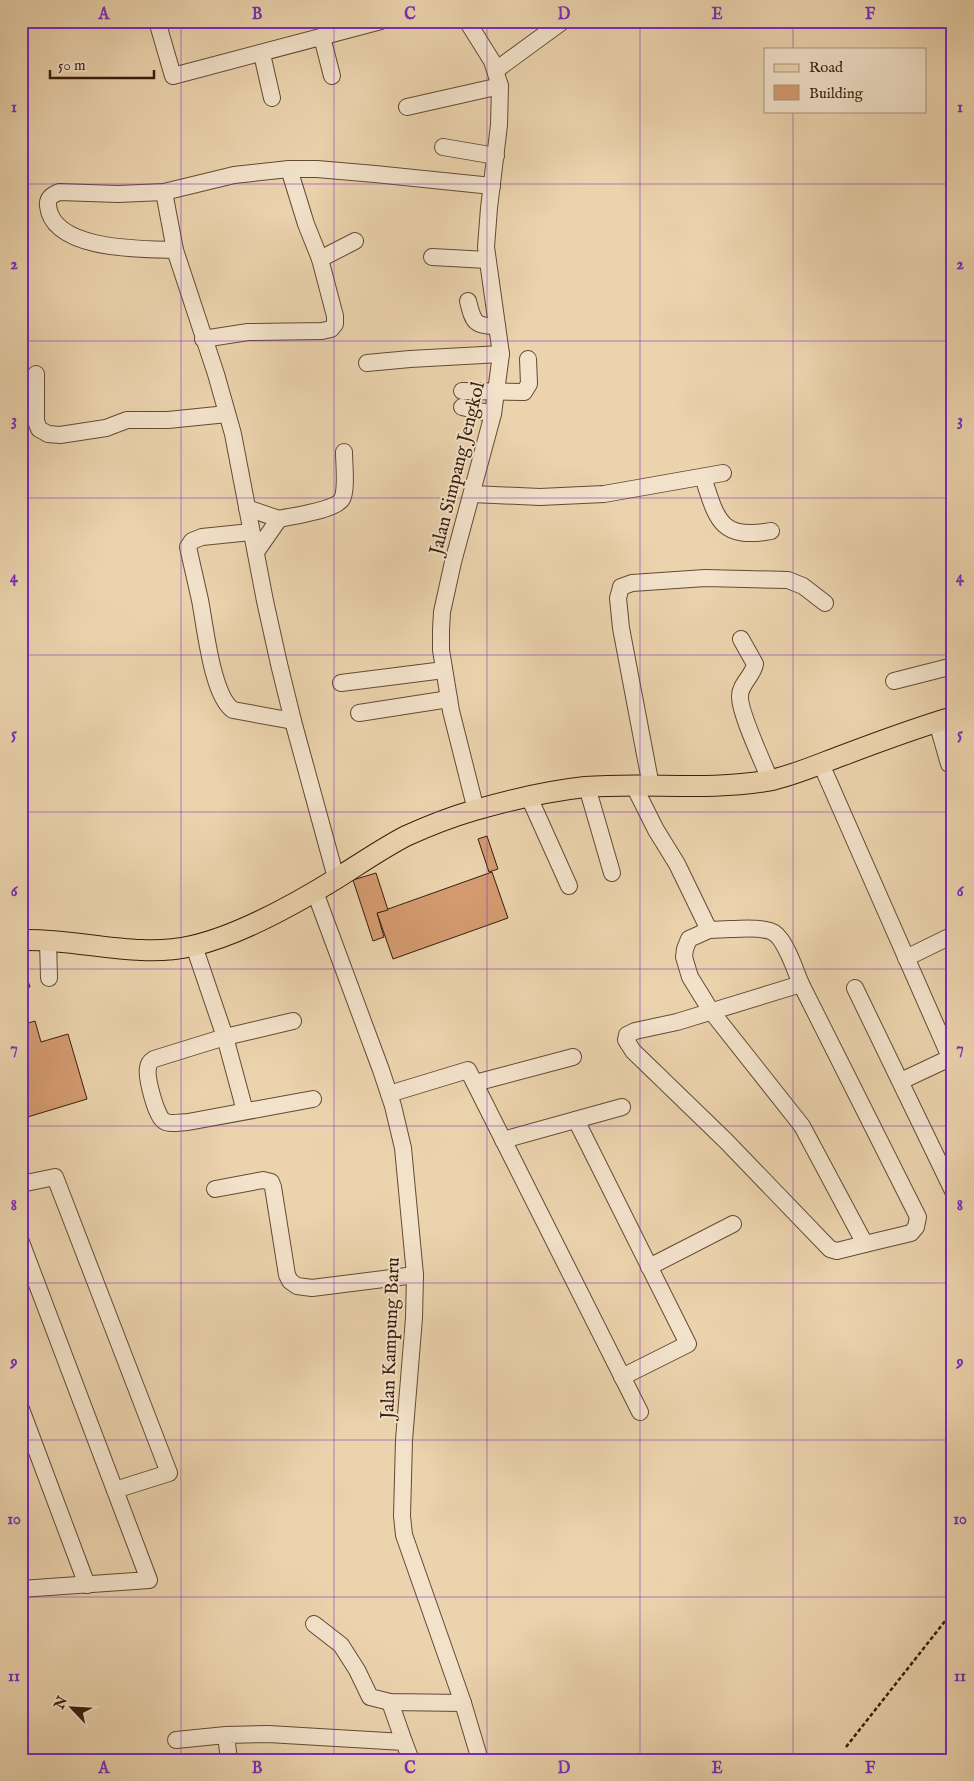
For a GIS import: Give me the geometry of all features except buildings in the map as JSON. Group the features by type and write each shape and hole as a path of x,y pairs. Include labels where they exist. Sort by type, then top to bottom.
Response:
{"main road":[{"path":"21,940 48,940 144,950 194,946 247,926 315,892 405,837 439,822 476,810 529,797 587,787 718,786 770,780 821,764 945,719"}],"street":[{"path":"157,21 173,76 381,21"},
{"name":"Jalan Simpang Jengkol","path":"466,21 487,51 496,70 500,86 496,156 488,222 487,260 501,354 494,414 453,562 440,630 449,699 476,810"},
{"path":"496,70 564,21"},
{"path":"322,37 332,76"},
{"path":"262,54 272,98"},
{"path":"407,107 500,86"},
{"path":"443,147 496,156"},
{"path":"204,339 248,332 331,329 335,324 336,318 320,260 306,224 289,169"},
{"path":"175,250 113,247 88,242 67,232 58,225 52,217 48,206 50,196 58,192 118,194 164,192 234,174 289,169 317,169 492,186"},
{"path":"164,192 175,250 233,434 265,601 293,721 336,878"},
{"path":"320,260 355,241"},
{"path":"432,257 487,260"},
{"path":"468,301 475,322 484,326 497,326"},
{"path":"367,363 501,354"},
{"path":"462,391 524,392 529,384 528,359"},
{"path":"36,374 36,421 38,429 48,434 60,435 106,428 127,420 168,420 227,414"},
{"path":"462,408 494,414"},
{"path":"247,508 279,518 324,509 340,502 343,493 344,452"},
{"path":"472,494 540,497 604,494 723,473"},
{"path":"703,477 713,508 727,528 740,533 771,531"},
{"path":"256,552 279,518"},
{"path":"251,532 202,537 192,541 188,546 214,675 225,703 233,710 293,721"},
{"path":"709,930 677,864 656,830 643,786 621,628 618,598 621,587 632,583 706,578 780,579 799,584 825,603"},
{"path":"742,639 755,664 754,671 744,685 740,696 745,716 770,780"},
{"path":"894,681 953,666"},
{"path":"341,683 444,670"},
{"path":"359,713 449,699"},
{"path":"945,719 949,764"},
{"path":"821,764 952,1061 901,1081"},
{"path":"587,787 612,873"},
{"path":"529,797 569,886"},
{"name":"Jalan Kampung Baru","path":"315,892 389,1094 398,1122 403,1148 415,1275 414,1318 404,1440 402,1516 404,1535 463,1703 480,1760"},
{"path":"801,984 711,1011 677,1022 635,1031 627,1035 626,1040 633,1051 726,1141 830,1249 837,1251 911,1233 916,1227 918,1217 801,984 787,951 776,934 770,930 709,930 689,938 684,957 690,977 711,1011 802,1126 865,1244"},
{"path":"906,958 953,935"},
{"path":"48,940 50,978"},
{"path":"194,946 225,1037 245,1111"},
{"path":"854,988 953,1191"},
{"path":"293,1021 225,1037 153,1059 148,1067 148,1076 155,1105 163,1121 169,1123 188,1122 312,1099"},
{"path":"475,1083 573,1057"},
{"path":"389,1094 468,1070 640,1412"},
{"path":"503,1140 622,1107"},
{"path":"576,1120 688,1344 622,1377"},
{"path":"21,1184 55,1177 169,1473 115,1490"},
{"path":"215,1189 263,1180 270,1182 273,1187 287,1275 290,1281 297,1286 318,1288 415,1275"},
{"path":"649,1267 732,1224"},
{"path":"21,1242 150,1580 87,1585 22,1586"},
{"path":"21,1409 87,1585"},
{"path":"314,1624 340,1645 370,1697 390,1702 463,1703"},
{"path":"390,1702 411,1760"},
{"path":"176,1740 226,1735 268,1734 404,1742"},
{"path":"226,1735 229,1760"}],"path":[{"path":"846,1747 953,1611"}]}
